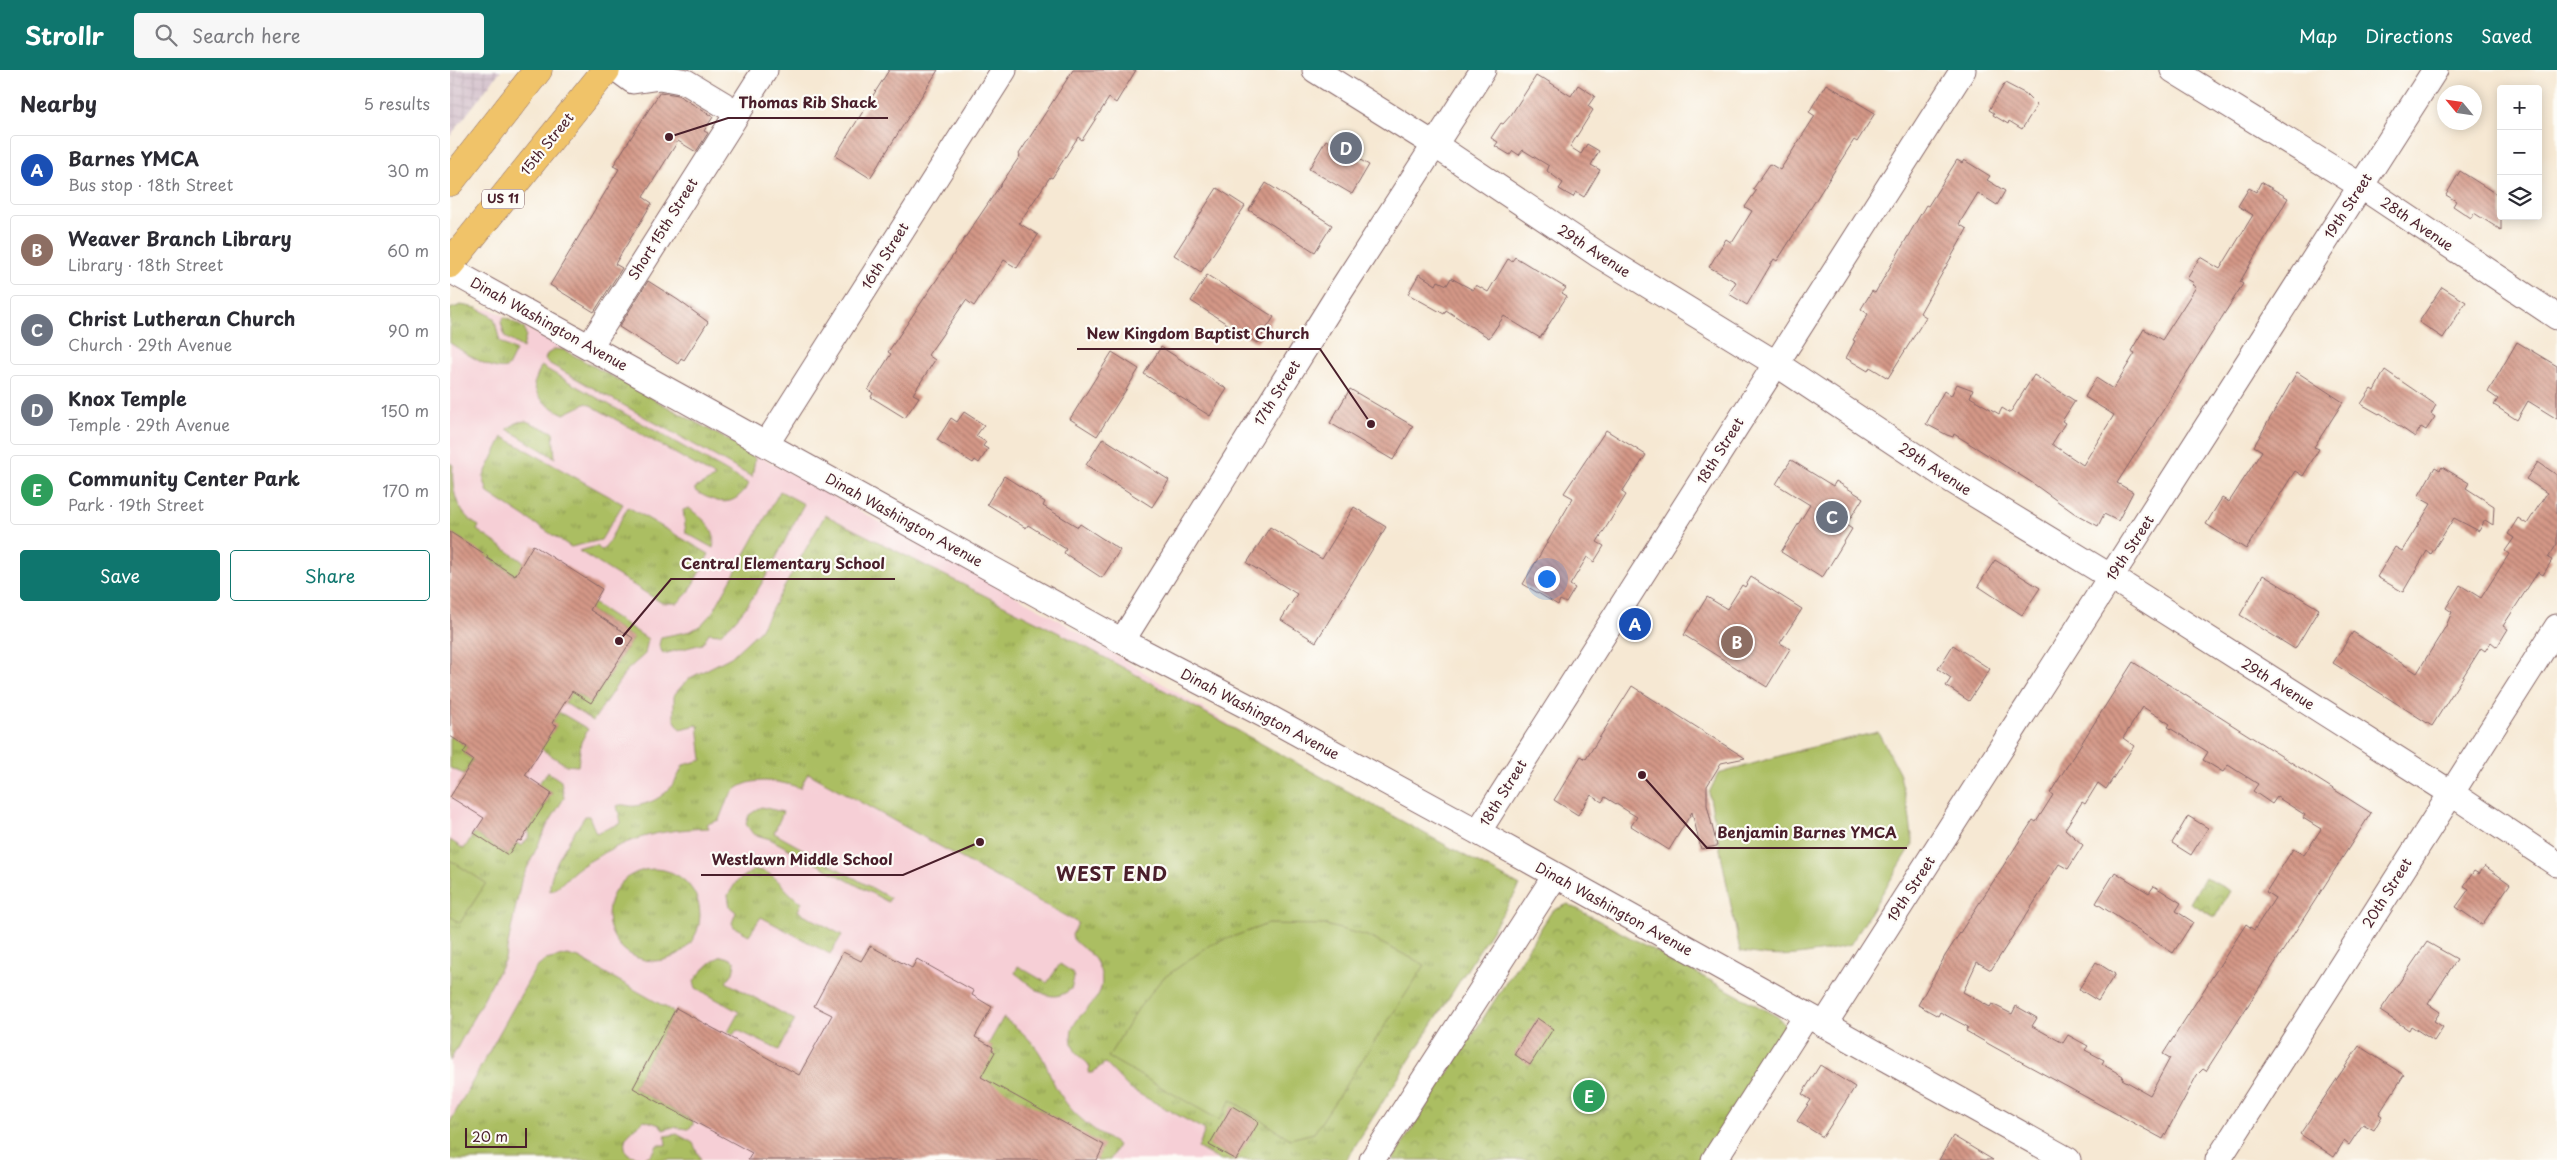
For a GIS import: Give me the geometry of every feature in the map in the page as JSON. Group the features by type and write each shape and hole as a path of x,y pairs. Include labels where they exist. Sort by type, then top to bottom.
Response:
{"main road":[{"path":"450,182 538,70"},
{"name":"15th Street","path":"450,264 606,70"}],"street":[{"path":"618,70 633,81 660,76 686,82 736,112"},
{"name":"Short 15th Street","path":"590,346 736,112 765,70"},
{"name":"16th Street","path":"767,443 1004,70"},
{"name":"29th Avenue","path":"1316,70 1435,145 1599,255 1775,363 1948,478 2111,577 2451,793 2557,864"},
{"name":"17th Street","path":"1122,641 1338,295 1483,70"},
{"name":"18th Street","path":"1478,832 1962,70"},
{"name":"28th Avenue","path":"2173,70 2361,186 2557,317"},
{"name":"19th Street","path":"1714,1160 1816,1020 2111,577 2435,70"},
{"name":"Dinah Washington Avenue","path":"450,270 767,443 1122,641 1277,722 1478,832 2063,1159"},
{"name":"20th Street","path":"2218,1160 2557,627"},
{"path":"1372,1160 1555,876"}],"shaded area":[{"path":"450,70 501,70 450,136"},
{"path":"457,306 493,310 1050,615 1504,892 1330,1160 450,1160 450,311"}],"green space":[{"path":"461,305 477,308 494,318 500,342 516,351 508,367 503,369 487,365 450,343 450,309"},
{"path":"504,317 524,328 526,335 523,348 505,337 501,322"},
{"path":"555,349 564,350 750,452 755,459 752,477 550,364 545,360 547,354"},
{"path":"541,366 749,484 737,497 725,502 711,499 695,491 695,488 716,477 587,403 564,414 545,403 538,395 534,384"},
{"path":"526,421 553,432 555,458 507,429 518,422"},
{"path":"503,437 623,504 601,540 571,547 488,493 483,477"},
{"path":"450,463 453,465 453,483 457,500 465,515 479,526 477,530 554,583 534,588 450,532"},
{"path":"780,491 804,504 757,592 733,622 720,634 709,633 702,644 663,654 659,645 661,637 691,631 701,625 713,612"},
{"path":"628,507 709,554 689,592 678,603 662,603 579,551 597,546 601,550 605,548"},
{"path":"689,508 704,520 711,529 714,541 713,548 686,533 683,510"},
{"path":"825,515 1073,640 1520,886 1346,1160 1219,1160 1198,1148 1205,1130 1130,1089 1105,1063 1092,1073 1088,1073 1090,1067 1074,1048 1072,1032 1075,1022 1096,998 1101,989 1102,977 1095,959 1073,939 1072,935 1078,923 808,773 800,788 784,783 765,781 748,783 733,792 728,798 719,820 707,824 709,828 673,831 627,842 580,867 558,887 550,891 550,882 557,862 585,816 589,816 596,833 621,823 617,806 635,806 652,801 671,787 683,765 702,760 698,725 680,729 674,719 674,695 688,679 731,657 760,630"},
{"path":"593,603 648,639 645,654 626,671 593,721 565,703 572,691 591,703 633,638 590,610"},
{"path":"559,712 588,729 581,742 578,766 566,765 541,749 556,726 552,723"},
{"path":"1878,732 1899,772 1909,812 1913,844 1850,945 1782,956 1740,951 1709,793 1718,774 1800,750"},
{"path":"450,736 467,747 463,753 473,760 464,774 450,768"},
{"path":"548,772 561,781 564,798 547,826 521,881 505,959 450,1061 450,840 464,849 474,833 508,855 517,843 522,846 530,835 528,831 552,793 538,784"},
{"path":"761,807 783,812 774,833 890,898 888,902 770,839 753,834 746,824 749,815"},
{"path":"450,860 486,883 460,923 450,916"},
{"path":"654,869 672,873 686,883 696,897 700,915 696,933 686,947 672,957 654,961 636,957 622,947 612,933 608,915 612,897 622,883 636,873"},
{"path":"754,870 762,871 775,878 795,898 802,902 798,911 842,935 830,954 761,917 749,935 734,927 732,923 736,912 730,907 728,895 737,881"},
{"path":"2205,877 2230,891 2215,917 2190,903"},
{"path":"1568,904 1778,1017 1784,1024 1785,1032 1704,1160 1392,1160 1552,911"},
{"path":"1268,924 1325,925 1367,936 1425,965 1314,1133 1290,1139 1231,1100 1219,1120 1108,1057 1138,1009 1162,979 1210,945"},
{"path":"567,955 579,958 674,1012 633,1088 693,1121 693,1125 688,1129 673,1127 663,1130 660,1125 644,1120 628,1134 625,1147 627,1153 640,1158 645,1157 652,1154 657,1145 666,1145 665,1136 677,1134 693,1143 701,1160 450,1160 450,1122 535,969 546,960"},
{"path":"722,956 735,962 733,973 726,982 795,1020 779,1050 737,1030 733,1035 728,1032 739,1012 696,988 694,981 696,978 711,963"},
{"path":"1060,964 1072,972 1074,978 1071,989 1056,996 1041,993 1015,973 1018,966 1047,983"},
{"path":"1003,1018 1021,1032 1037,1049 1053,1082 1071,1109 1093,1129 1118,1145 1110,1160 1097,1160 981,1077 992,1050 988,1045"}],"building":[{"path":"889,70 938,70 870,178 835,156"},
{"path":"1073,70 1136,70 1116,103 1109,98 1082,140 1078,137 1052,178 1050,177 1019,223 1038,235 1017,268 1004,260 974,306 966,300 928,355 935,360 913,394 919,397 905,418 871,397 873,393 868,390 891,354 888,352 1020,156 1019,154"},
{"path":"1536,76 1541,79 1543,78 1571,96 1578,85 1595,96 1588,106 1593,110 1570,147 1581,154 1587,144 1599,151 1591,165 1600,170 1584,197 1576,192 1573,197 1559,189 1563,183 1547,171 1549,166 1523,150 1519,155 1513,151 1510,155 1495,146 1498,142 1491,138 1501,123 1503,124 1511,115"},
{"path":"2005,83 2026,94 2037,105 2022,129 2009,121 2008,124 1993,115 1994,113 1989,110"},
{"path":"1826,84 1875,113 1857,142 1854,140 1777,261 1774,259 1747,305 1729,294 1736,282 1709,267 1726,239 1732,243 1752,211 1745,207 1756,191 1753,189 1770,164 1780,170 1815,116 1809,112"},
{"path":"660,92 678,95 713,117 704,131 708,133 696,152 678,141 643,197 652,203 615,264 622,268 594,312 550,285 619,169 613,166"},
{"path":"1326,140 1369,165 1352,194 1309,169"},
{"path":"1957,160 1962,163 1964,160 1990,176 1987,180 2005,191 1997,205 1978,193 1959,224 1967,229 1920,313 1926,317 1888,378 1870,367 1868,371 1846,358 1855,341 1853,340 1868,314 1861,309 1872,291 1875,293 1926,205 1928,206"},
{"path":"2460,171 2497,194 2497,220 2501,220 2501,230 2474,213 2471,218 2453,206 2456,201 2446,195"},
{"path":"2261,182 2288,198 2240,282 2243,284 2117,483 2133,492 2118,521 2104,514 2098,526 2074,513 2031,482 1954,434 1953,437 1947,435 1926,424 1944,391 1951,396 1957,384 1973,390 1970,397 1999,414 2002,408 2010,413 2034,375 2075,401 2062,421 2065,423 2052,444 2083,465 2114,415 2085,397 2096,378 2113,389 2135,353 2131,351 2144,329 2162,340 2196,287 2192,285 2194,283 2187,279 2200,257 2220,269 2253,215 2238,206 2249,188 2256,192"},
{"path":"1266,183 1332,225 1315,252 1249,210"},
{"path":"1217,188 1245,206 1201,272 1174,255"},
{"path":"1515,257 1566,288 1562,293 1567,296 1540,338 1504,316 1489,338 1446,310 1444,314 1408,294 1419,274 1436,285 1438,281 1447,285 1451,278 1473,290 1476,285 1488,292 1508,259 1512,261"},
{"path":"1207,275 1274,317 1257,343 1191,301"},
{"path":"648,281 708,322 684,360 681,358 678,364 619,327"},
{"path":"2442,287 2466,302 2443,338 2419,322"},
{"path":"2517,342 2557,366 2557,419 2528,401 2517,420 2494,405 2498,399 2488,392"},
{"path":"1161,347 1227,389 1210,416 1144,374"},
{"path":"1112,352 1139,369 1097,436 1070,419"},
{"path":"2385,370 2436,405 2431,414 2435,417 2426,430 2421,427 2415,437 2380,413 2361,404 2371,389 2374,391"},
{"path":"2297,372 2343,402 2314,447 2319,449 2303,476 2295,471 2246,549 2206,524 2222,498 2229,502 2262,451 2254,446"},
{"path":"1350,389 1413,426 1393,460 1330,423"},
{"path":"964,412 984,425 976,436 986,442 983,446 988,449 979,463 975,460 973,463 937,440 951,418 957,422"},
{"path":"1606,430 1646,455 1622,492 1626,495 1597,542 1604,546 1594,562 1587,557 1570,585 1575,588 1566,603 1560,600 1558,605 1523,584 1573,498 1564,493"},
{"path":"1103,438 1169,480 1152,507 1086,465"},
{"path":"1791,460 1833,486 1836,481 1863,498 1846,525 1852,529 1822,578 1781,552 1810,505 1776,484"},
{"path":"2538,462 2557,475 2557,544 2548,558 2552,560 2543,575 2538,572 2503,626 2508,629 2497,647 2491,642 2485,651 2481,648 2432,726 2333,663 2353,632 2417,673 2446,626 2452,612 2446,608 2460,585 2481,598 2509,554 2505,551 2514,538 2508,534 2518,518 2527,524 2547,493 2526,479"},
{"path":"2435,467 2440,470 2442,467 2469,483 2466,488 2494,506 2493,525 2485,520 2479,531 2454,518 2431,554 2427,551 2403,592 2377,577 2395,547 2402,551 2431,504 2418,497"},
{"path":"1004,476 1045,502 1043,506 1078,527 1080,524 1120,550 1102,578 1064,553 1066,549 1028,525 1026,528 987,504"},
{"path":"1354,507 1386,527 1316,642 1281,620 1297,594 1247,563 1270,527 1322,559"},
{"path":"450,532 515,576 533,545 602,589 590,610 633,638 591,703 572,691 552,723 557,725 525,775 552,793 521,841 518,840 508,855 474,833 484,818 450,797 473,760 463,753 467,747 450,736"},
{"path":"1995,560 2040,588 2022,615 1978,586"},
{"path":"2263,575 2319,609 2295,649 2240,615"},
{"path":"1751,577 1802,609 1780,643 1790,649 1767,687 1684,635 1707,597 1727,609 1742,585 1745,587"},
{"path":"1953,645 1990,669 1969,701 1946,686 1951,678 1938,669"},
{"path":"2133,662 2371,813 2206,1071 2203,1069 2197,1075 2163,1139 1966,1031 1968,1027 1940,1012 1938,1016 1918,1005 1945,956 2033,820 2036,822 2053,795 2050,793","holes":["2143,707 2170,724 2168,727 2208,752 2203,760 2223,772 2228,765 2258,784 2253,791 2272,804 2277,797 2305,815 2303,818 2321,829 2304,855 2293,849 2266,892 2275,898 2254,930 2246,924 2163,1054 2170,1058 2150,1095 2122,1079 2123,1076 2102,1064 2104,1060 2085,1050 2088,1046 2068,1035 2063,1043 2032,1026 2037,1018 2016,1006 2012,1014 1992,1004 1990,1007 1963,992 1977,962 1991,970 2059,864 2068,869 2083,845 2065,829 2082,802 2085,804 2098,783 2106,789 2134,746 2123,738"]},
{"path":"1632,686 1745,758 1721,763 1707,786 1707,805 1717,846 1701,849 1692,812 1669,850 1631,826 1637,817 1605,797 1602,802 1591,795 1578,815 1554,800 1581,756 1586,759"},
{"path":"2188,816 2208,828 2191,855 2172,843"},
{"path":"2485,866 2510,884 2482,925 2456,907 2469,889 2464,886 2474,871 2479,874"},
{"path":"2115,872 2149,893 2154,886 2181,903 2176,911 2193,922 2173,953 2096,903"},
{"path":"2427,942 2457,959 2428,1004 2440,1012 2434,1021 2443,1027 2434,1041 2411,1026 2409,1030 2380,1011"},
{"path":"870,946 912,968 917,959 974,991 972,995 992,1007 975,1037 993,1047 992,1050 995,1052 981,1077 1104,1145 1097,1160 748,1160 752,1153 633,1088 676,1008 799,1075 832,1015 814,1006 843,952 861,961"},
{"path":"2096,962 2115,974 2098,1001 2079,989"},
{"path":"1537,1018 1553,1029 1530,1065 1514,1054"},
{"path":"2359,1046 2404,1075 2379,1114 2382,1116 2374,1130 2363,1124 2349,1145 2344,1141 2334,1157 2300,1134"},
{"path":"1820,1065 1855,1087 1823,1137 1797,1121 1811,1100 1802,1094"},
{"path":"1232,1106 1259,1122 1236,1160 1209,1145"},
{"path":"1953,1136 1993,1160 1939,1160"}],"place":[{"name":"Thomas Rib Shack","path":"669,137"},
{"name":"Knox Temple","path":"1346,148"},
{"name":"New Kingdom Baptist Church","path":"1371,424"},
{"name":"Christ Lutheran Church","path":"1832,517"},
{"name":"Barnes YMCA","path":"1635,624"},
{"name":"Central Elementary School","path":"619,641"},
{"name":"Weaver Branch Library","path":"1737,642"},
{"name":"Benjamin Barnes YMCA","path":"1642,775"},
{"name":"Westlawn Middle School","path":"980,842"},
{"name":"Community Center Park","path":"1589,1096"}],"district":[{"name":"WEST END","path":"1112,874"}]}
